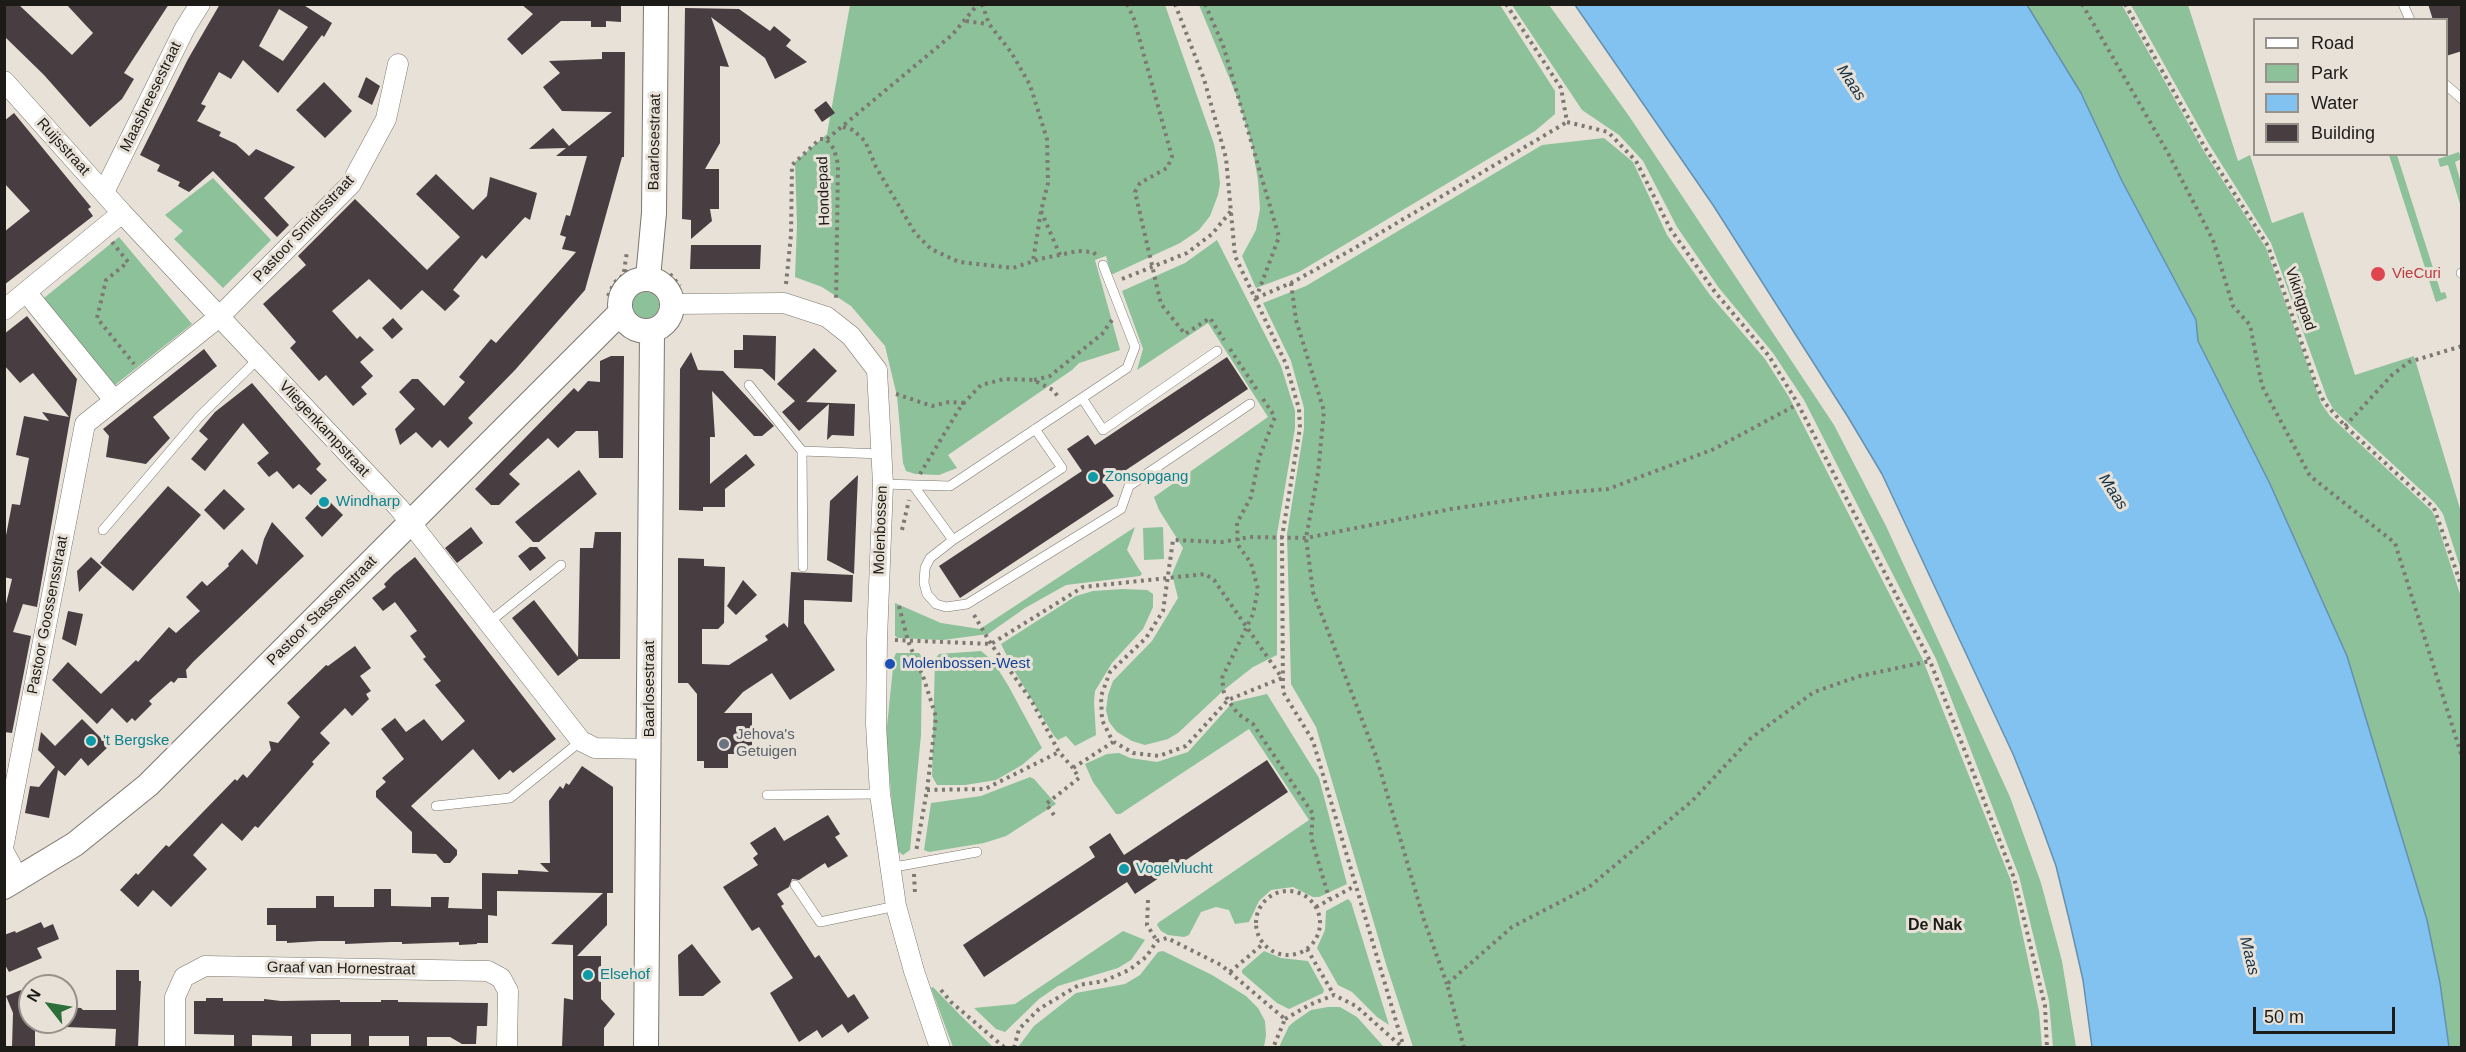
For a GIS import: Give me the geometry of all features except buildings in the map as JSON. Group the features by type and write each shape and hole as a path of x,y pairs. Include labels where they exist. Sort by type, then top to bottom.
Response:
{"street":[{"name":"Maasbreesestraat","path":"104,192 185,28 200,4"},
{"name":"Baarlosestraat","path":"649,272 654,213 656,4"},
{"name":"Pastoor Smidtsstraat","path":"219,317 351,184 386,119 398,64"},
{"name":"Ruijsstraat","path":"4,81 122,213"},
{"path":"4,310 122,213"},
{"name":"Vliegenkampstraat","path":"122,213 399,508 581,741"},
{"path":"649,272 679,304 667,320 652,330 632,327 615,316 626,288 649,272"},
{"path":"26,292 114,400"},
{"name":"Molenbossen","path":"679,304 784,303 827,316 851,336 877,370 884,484 877,639 876,724 880,794 896,906 914,971 940,1047"},
{"name":"Pastoor Stassenstraat","path":"12,883 75,844 148,785 615,316"},
{"name":"Pastoor Goossensstraat","path":"4,843 85,424 219,317"},
{"name":"Baarlosestraat","path":"646,1047 652,330"},
{"path":"581,741 595,748 650,749"},
{"path":"4,852 12,883"},
{"name":"Graaf van Hornestraat","path":"175,1047 175,997 184,977 205,966 488,971 501,978 508,992 507,1047"}],"lane":[{"path":"2403,4 2409,18"},
{"path":"2448,87 2462,99"},
{"path":"884,484 950,486 1127,368 1135,347 1103,265"},
{"path":"1082,398 1103,430 1217,351"},
{"path":"103,530 200,416 258,359"},
{"path":"749,385 802,451 802,567"},
{"path":"1035,429 1062,468 953,540 930,558 925,568 924,583 927,594 936,604 946,607 967,604 1121,509 1130,486 1250,404"},
{"path":"802,451 882,454"},
{"path":"913,485 953,540"},
{"path":"488,624 561,565"},
{"path":"436,806 510,798 581,741"},
{"path":"767,795 880,794"},
{"path":"889,868 977,852"},
{"path":"795,885 820,922 896,906"}],"path":[{"path":"826,139 952,35 980,4 989,24 1011,52 1030,85 1047,139 1048,183 1033,261"},
{"path":"1126,4 1134,19 1172,157 1167,168 1140,183 1135,192 1161,304 1185,334 1210,318 1275,417 1259,458 1251,496 1237,523 1238,545 1251,563 1258,589 1253,614 1247,629 1222,678 1224,693 1238,714 1253,724 1313,814 1311,837 1329,898"},
{"path":"1175,4 1204,79 1226,159 1235,256 1286,364 1299,409 1300,428 1282,537 1283,692 1314,741 1403,1047"},
{"path":"1204,4 1222,45 1279,237 1256,298"},
{"path":"1506,4 1561,88 1567,122"},
{"path":"2082,4 2168,153 2213,240 2233,306 2250,325 2262,386 2310,476 2395,543 2462,758"},
{"name":"Vikingpad","path":"2125,4 2204,146 2268,246 2317,387 2332,413 2434,508 2462,587"},
{"path":"965,20 989,24"},
{"path":"1256,298 1291,284 1353,249 1567,122 1608,132 1636,161 1671,230 1715,292 1769,356 1798,404 1930,661 2014,878 2045,1006 2047,1047"},
{"path":"843,127 853,130 865,141 876,167 910,225 931,249 959,262 1013,268 1078,250 1093,252 1103,265"},
{"name":"Hondepad","path":"784,303 791,235 792,165 820,139 826,139 834,149 838,164 837,301 827,316"},
{"path":"1041,210 1060,255"},
{"path":"1110,283 1187,253 1212,234 1231,211"},
{"path":"102,230 128,262 106,280 97,318 144,376"},
{"path":"615,316 607,308 608,295 614,283 631,268 649,272 661,268 677,281 684,296 679,304"},
{"path":"1291,284 1296,320 1324,411 1318,473 1306,538 1312,592 1376,756 1424,920 1447,984 1464,1047"},
{"path":"1033,380 1050,376 1102,334 1120,307"},
{"path":"2345,426 2392,375 2409,362 2462,346"},
{"path":"878,390 932,406 949,402 965,402"},
{"path":"1282,678 1228,700 1186,746 1159,756 1133,753 1113,742 1102,720 1101,696 1110,672 1146,638 1162,611 1173,540 1222,542 1282,537 1306,538 1451,509 1560,493 1608,489 1714,449 1798,404"},
{"path":"877,639 991,644 1083,587 1205,574 1214,580 1282,678"},
{"path":"967,604 991,644 1030,700 1059,752 1079,778 1046,804 1054,815"},
{"path":"1447,984 1512,927 1589,886 1692,801 1751,738 1814,692 1860,676 1930,661"},
{"path":"1073,768 1113,742"},
{"path":"927,790 985,789 1059,752"},
{"path":"914,863 916,899"},
{"path":"1316,907 1355,886"},
{"path":"1291,890 1305,895 1316,907 1320,918 1319,930 1314,942 1307,949 1283,955 1263,944 1256,931 1256,915 1263,901 1275,892 1291,890"},
{"path":"1148,900 1147,925 1157,941"},
{"path":"1014,1047 1019,1029 1039,1009 1079,985 1104,981 1129,970 1146,957 1157,941 1167,938 1221,965 1285,1019"},
{"path":"1230,972 1263,944"},
{"path":"1307,949 1334,995 1356,1006 1403,1047"},
{"path":"938,986 951,1002 1005,1047"},
{"path":"1273,1047 1285,1019 1309,1005 1334,995"}],"green space":[{"path":"850,5 1165,5 1214,144 1218,165 1220,184 1218,195 1210,216 1199,230 1180,243 1113,274 1111,274 1106,256 1095,260 1120,350 1079,363 948,455 957,468 939,475 915,474 906,471 903,463 897,396 885,346 851,306 822,287 795,277 797,225 795,162 827,134"},
{"path":"1199,5 1500,5 1555,91 1555,114 1535,131 1299,272 1256,288 1242,256 1256,230 1260,209 1252,145 1238,99"},
{"path":"1512,5 1549,5 1629,116 1834,425 1886,526 2010,797 2041,883 2062,961 2076,1047 2053,1047 2049,1001 2019,876 1936,659 1804,400 1773,353 1719,288 1677,227 1643,161 1619,135 1582,110"},
{"path":"2027,5 2122,5 2202,148 2266,248 2321,403 2330,416 2432,511 2435,517 2462,600 2461,1047 2449,1047 2440,983 2427,920 2347,656 2270,484 2198,341 2196,320 2122,181 2081,93"},
{"path":"2131,5 2188,5 2238,161 2250,155 2272,223 2303,212 2355,375 2414,356 2461,512 2461,570 2443,514 2435,503 2334,410 2327,398 2271,243 2207,141"},
{"path":"1604,138 1633,162 1667,235 1710,295 1765,359 1789,397 1922,658 2011,881 2039,1011 2042,1047 1413,1047 1316,727 1291,684 1287,534 1304,429 1304,408 1291,361 1263,303 1306,286 1542,145"},
{"path":"2459,152 2461,159 2455,162 2461,183 2461,207 2448,165 2440,167 2438,159"},
{"path":"2389,156 2397,156 2441,293 2445,292 2447,298 2436,302"},
{"path":"213,178 271,240 223,288 174,239 183,231 165,215"},
{"path":"119,237 192,324 115,385 44,298"},
{"path":"1217,240 1281,366 1295,411 1295,428 1277,534 1277,655 1253,667 1225,689 1178,733 1168,739 1145,745 1132,741 1117,732 1109,722 1106,710 1113,681 1152,641 1178,598 1172,574 1183,548 1159,510 1154,497 1268,417 1208,323 1137,370 1143,349 1122,291 1185,263"},
{"path":"646,292 655,296 659,305 655,314 646,318 637,314 633,305 637,296"},
{"path":"1135,527 1127,550 1142,574 1140,576 1066,585 1025,608 988,634 943,640 895,636 895,603 941,623 980,629"},
{"path":"1163,527 1164,559 1144,560 1143,528"},
{"path":"1147,590 1153,594 1153,607 1143,629 1112,663 1095,691 1096,735 1075,746 1066,736 1058,740 1015,672 1001,644 1076,596 1093,591"},
{"path":"981,651 993,661 1042,748 1022,765 996,780 965,785 937,785 932,776 935,659 939,654"},
{"path":"896,653 919,653 922,657 921,735 910,850 903,855 896,850 886,736"},
{"path":"1267,694 1319,778 1347,884 1319,897 1313,897 1293,887 1271,890 1259,901 1249,922 1235,924 1229,910 1216,907 1201,912 1189,935 1184,937 1168,935 1161,931 1158,923 1309,820 1249,729 1120,814 1116,814 1093,782 1085,764 1107,754 1119,753 1130,758 1157,762 1188,752 1233,702"},
{"path":"1030,777 1056,804 1006,836 984,843 929,852 924,850 931,803 981,796"},
{"path":"1348,899 1351,902 1389,1025 1377,1017 1352,992 1338,985 1317,948 1325,930 1326,911"},
{"path":"1123,931 1145,940 1131,960 1118,968 1058,986 1039,999 1005,1032 996,1029 974,1008 1015,1004"},
{"path":"1163,951 1212,975 1246,996 1258,1008 1265,1021 1264,1047 1018,1047 1034,1026 1076,993 1125,984 1140,975 1158,952"},
{"path":"1264,951 1281,958 1308,961 1324,990 1323,993 1289,1009 1277,1003 1242,973 1242,970"},
{"path":"933,987 993,1047 953,1047 931,988"},
{"path":"1340,1007 1357,1017 1384,1047 1279,1047 1289,1026 1295,1021 1311,1010"}],"water":[{"name":"Maas","path":"1575,5 2027,5 2081,93 2122,181 2196,320 2198,341 2270,484 2347,656 2427,920 2440,983 2449,1047 2092,1047 2083,980 2070,923 2056,866 2036,811 2013,754 1882,474 1713,205"}],"place":[{"name":"VieCuri","path":"2378,274"},
{"name":"Zonsopgang","path":"1093,477"},
{"name":"Windharp","path":"324,502"},
{"name":"Molenbossen-West","path":"890,664"},
{"name":"'t Bergske","path":"91,741"},
{"name":"Jehova's Getuigen","path":"724,744"},
{"name":"Vogelvlucht","path":"1124,869"},
{"name":"Elsehof","path":"588,975"}],"district":[{"name":"De Nak","path":"1935,926"}]}
